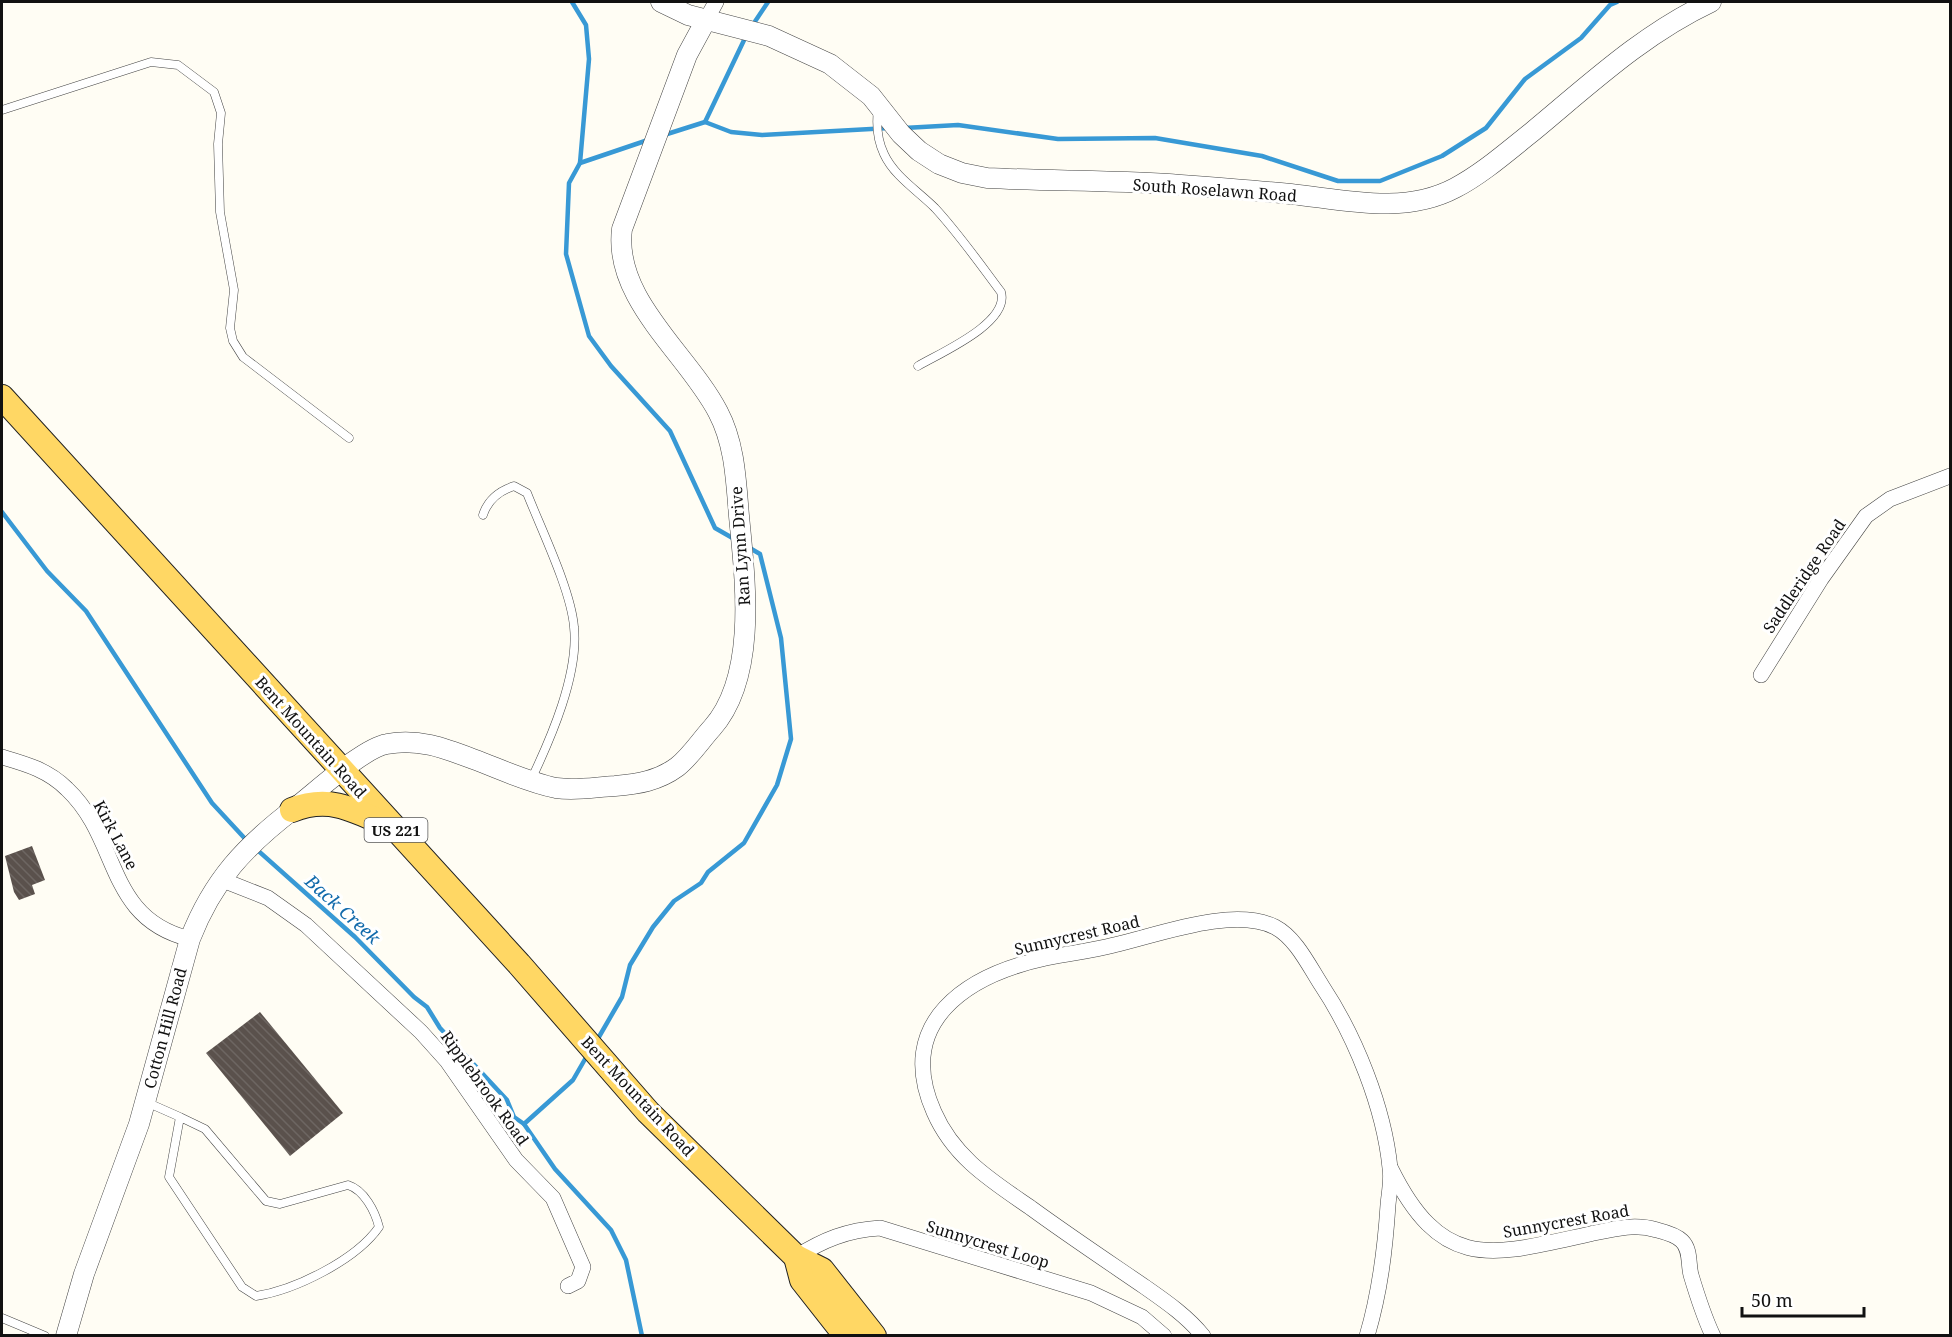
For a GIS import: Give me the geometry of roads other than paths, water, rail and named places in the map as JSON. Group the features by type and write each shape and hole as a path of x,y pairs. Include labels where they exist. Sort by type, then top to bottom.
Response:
{"main road":[{"name":"Bent Mountain Road","path":"2,398 519,964 648,1112 796,1257 802,1280 820,1285 874,1335"},
{"path":"292,810 308,803 329,802 347,806 395,829"},
{"name":"Bent Mountain Road","path":"820,1285 846,1335"}],"street":[{"name":"South Roselawn Road","path":"661,2 706,20 743,28 802,49 856,82 879,104 901,134 918,151 939,164 971,175 1053,181 1166,184 1293,194 1334,201 1401,204 1423,201 1458,187 1510,149 1636,45 1677,19 1711,2"},
{"name":"Ran Lynn Drive","path":"342,771 383,744 429,743 531,782 559,788 586,789 633,785 665,774 679,766 718,722 738,672 745,625 744,563 733,456 727,432 703,386 637,296 625,275 620,243 625,220 666,118 687,55 716,2"},
{"name":"Saddleridge Road","path":"1761,675 1821,579 1866,516 1890,499 1950,476"},
{"name":"Kirk Lane","path":"2,757 36,767 68,789 97,830 137,910 167,934 190,939"},
{"name":"Cotton Hill Road","path":"66,1335 84,1274 145,1101 190,939 199,915 220,879 239,855 342,771"},
{"name":"Ripplebrook Road","path":"220,879 268,898 306,925 421,1032 447,1061 516,1160 557,1206 583,1267 578,1281 568,1286"},
{"name":"Sunnycrest Road","path":"1203,1335 1169,1304 986,1178 955,1149 933,1110 922,1076 921,1056 925,1039 940,1013 984,980 1005,970 1044,958 1107,947 1220,921 1263,923 1288,936 1326,992 1344,1025 1363,1067 1391,1169 1398,1185 1422,1216 1451,1242 1467,1249 1484,1252 1507,1251 1627,1226 1648,1227 1681,1240 1687,1248 1691,1274 1713,1335"},
{"name":"Sunnycrest Road","path":"1367,1335 1382,1280 1391,1169"},
{"name":"Sunnycrest Loop","path":"796,1257 831,1237 863,1229 880,1228 1091,1293 1142,1317 1164,1335"}],"lane":[{"path":"2,110 151,62 178,65 214,92 221,112 217,177 220,212 234,290 230,328 232,341 243,357 349,438"},
{"path":"879,104 878,137 889,162 960,237 1001,292 1003,298 998,314 984,326 918,366"},
{"path":"483,515 493,498 503,490 514,486 527,493 570,606 574,626 574,647 558,720 531,782"},
{"path":"145,1101 180,1117 205,1129 266,1201 280,1204 348,1185 357,1188 376,1215 379,1227 368,1243 300,1284 255,1296 242,1287 169,1177 180,1117"},
{"path":"2,1318 45,1335"}],"waterway":[{"path":"572,2 586,25 589,59 580,163 569,183 566,254 589,336 611,366 670,431 715,528 736,540"},
{"path":"752,26 768,2"},
{"path":"904,128 958,125 1058,139 1155,138 1262,156 1338,181 1380,181 1442,156 1486,128 1525,79 1581,38 1610,5 1617,2"},
{"path":"705,122 746,36"},
{"path":"664,135 705,122 731,132 762,135 889,128"},
{"path":"580,163 648,140"},
{"name":"Back Creek","path":"2,512 47,571 86,611 212,803 249,843"},
{"path":"596,1042 622,997 630,965 653,927 674,901 701,883 708,872 744,843 777,785 791,739 781,638 760,554 748,547"},
{"name":"Back Creek","path":"255,848 355,937 414,997 427,1007 440,1028 507,1100 514,1117 524,1124 555,1169 611,1230 626,1260 642,1336"},
{"path":"524,1124 573,1080 588,1054"}]}
